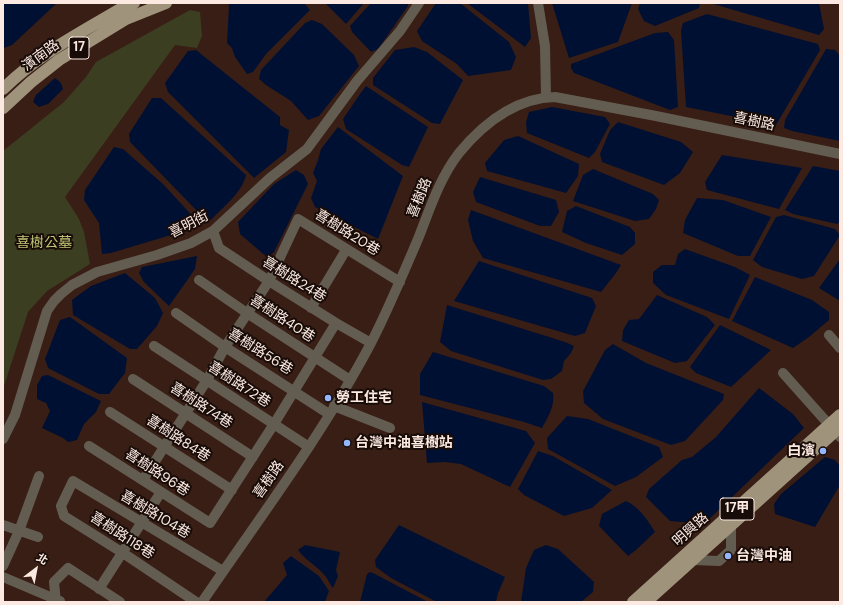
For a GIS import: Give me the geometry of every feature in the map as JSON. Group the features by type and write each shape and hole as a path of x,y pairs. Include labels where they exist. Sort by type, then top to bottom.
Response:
{"main road":[{"name":"濱南路","path":"3,89 19,73 48,52 124,7 134,3"},
{"name":"濱南路","path":"3,108 31,82 59,60 126,19 166,3"},
{"name":"明興路","path":"646,602 836,430 840,415"},
{"name":"明興路","path":"633,602 836,430"}],"street":[{"name":"喜明街","path":"3,438 15,415 47,311 54,301 72,285 97,272 157,255 191,243 213,232 270,178 307,149 357,81 400,32 419,3"},
{"path":"538,3 544,41 546,97"},
{"name":"喜樹路","path":"202,602 309,447 371,343 400,282 444,175 459,154 492,120 520,105 540,98 555,97 840,154"},
{"name":"喜樹路20巷","path":"269,281 298,219 400,282"},
{"name":"喜樹路24巷","path":"213,232 219,248 312,308 371,343"},
{"path":"312,308 346,250"},
{"name":"喜樹路40巷","path":"199,280 350,380"},
{"path":"143,480 207,380 225,347 269,281"},
{"name":"喜樹路56巷","path":"176,313 225,347 294,390 332,410 390,428"},
{"path":"232,490 336,323"},
{"path":"828,335 840,348"},
{"name":"喜樹路72巷","path":"154,346 309,447"},
{"path":"783,373 836,430"},
{"name":"喜樹路74巷","path":"133,379 253,457"},
{"name":"喜樹路84巷","path":"110,412 232,490"},
{"name":"喜樹路96巷","path":"89,446 210,523 232,490"},
{"path":"3,566 19,531 40,476"},
{"name":"喜樹路104巷","path":"73,481 142,524 223,571"},
{"name":"喜樹路118巷","path":"73,481 61,506 64,516 122,552 196,602"},
{"path":"99,589 162,492"},
{"path":"3,525 38,537"},
{"path":"693,560 719,561 731,550 730,526"},
{"path":"58,601 54,582 68,568 120,602"},
{"path":"3,577 58,601"}],"green space":[{"name":"喜樹公墓","path":"190,10 200,12 202,36 197,48 175,45 65,197 79,219 84,232 90,264 47,291 28,312 3,389 3,151 64,102 86,77 96,62"}],"water":[{"path":"3,3 57,3 12,45 4,48"},
{"path":"228,3 304,3 310,10 266,54 253,72 247,74 235,57 232,48 227,43"},
{"path":"325,3 364,3 346,24"},
{"path":"371,3 408,3 408,6 378,49 371,52 352,32 350,26"},
{"path":"436,3 460,3 509,42 516,57 511,70 468,76 457,64 422,41 417,31"},
{"path":"467,3 528,3 531,38 525,47"},
{"path":"552,3 632,3 618,42 569,58"},
{"path":"640,3 700,3 699,8 655,26 644,21 638,9"},
{"path":"710,3 819,3 824,29 819,35"},
{"path":"707,14 818,44 820,50 776,125 686,107 681,31 683,23"},
{"path":"312,20 322,24 354,55 359,66 319,116 308,120 291,101 259,79 261,70 305,23"},
{"path":"668,32 674,40 678,107 670,110 574,73 571,68 571,64 655,33"},
{"path":"414,47 427,52 463,80 440,124 432,123 373,85 373,78 395,50"},
{"path":"826,49 835,50 840,56 840,141 784,128 785,120"},
{"path":"196,50 280,117 280,125 289,130 286,152 254,178 168,92 165,83 188,51"},
{"path":"55,78 61,83 63,89 48,104 39,107 33,102 36,95"},
{"path":"366,86 428,127 409,167 402,165 346,129 343,119"},
{"path":"152,98 161,98 246,175 241,188 211,220 202,216 130,142 129,134"},
{"path":"552,107 605,117 610,124 595,152 589,158 527,133 526,122 529,112"},
{"path":"618,122 681,142 693,152 680,173 664,185 602,162 600,154 610,130"},
{"path":"338,127 403,176 378,239 315,207 311,198 317,181 313,173 321,149"},
{"path":"518,136 579,164 578,176 566,193 487,171 485,163 504,140"},
{"path":"114,147 123,149 163,184 197,221 191,229 111,253 102,254 99,223 84,200 85,190"},
{"path":"722,155 802,168 779,209 707,190 705,182"},
{"path":"813,166 840,171 840,222 837,224 793,214 785,210"},
{"path":"593,169 653,194 659,200 656,209 649,219 635,221 573,201 583,175"},
{"path":"296,170 304,175 308,184 274,252 268,258 240,234 238,222 274,184"},
{"path":"480,177 556,200 559,212 551,226 540,226 476,202 473,192"},
{"path":"697,198 723,200 771,217 750,256 738,256 683,233 685,220"},
{"path":"576,206 630,227 635,233 635,244 622,255 586,243 562,232 567,211"},
{"path":"471,210 621,265 601,292 483,258 473,241 468,220"},
{"path":"784,215 835,229 840,235 814,276 802,279 762,267 753,260 776,217"},
{"path":"685,249 735,267 750,275 729,319 666,295 653,283 653,272 662,265 675,265 678,254"},
{"path":"197,256 195,269 169,306 144,282 139,273 142,267"},
{"path":"840,259 840,301 819,288"},
{"path":"479,261 592,298 596,306 585,333 575,336 454,301"},
{"path":"125,273 155,298 163,313 157,326 137,349 130,349 73,315 72,300 91,286"},
{"path":"755,277 812,300 829,312 829,320 793,348 732,321"},
{"path":"657,295 707,317 715,325 687,361 675,363 622,341 623,330 629,320 639,319"},
{"path":"447,305 574,346 571,353 564,361 562,371 551,379 543,380 451,351 440,342"},
{"path":"70,317 127,358 125,373 109,394 99,394 48,368 45,359 60,320"},
{"path":"720,325 771,350 731,387 696,373 690,367"},
{"path":"613,344 646,363 724,394 723,400 685,441 671,445 603,419 584,403 583,391 605,350"},
{"path":"433,352 544,386 553,393 553,402 542,428 420,395 420,374"},
{"path":"48,375 101,401 96,412 84,424 77,440 68,442 42,428 50,411 46,403 37,399 37,385 42,376"},
{"path":"759,388 793,414 804,428 704,524 670,521 646,497 649,489 682,460 692,457 716,437"},
{"path":"422,402 526,431 535,443 510,487 461,464 445,462 427,463"},
{"path":"567,416 588,419 659,447 663,457 636,477 615,486 548,449 547,438"},
{"path":"538,451 553,456 612,490 592,508 564,516 524,495 518,489"},
{"path":"825,457 835,460 840,466 840,485 815,527 775,514 774,504 781,494"},
{"path":"626,501 639,510 655,532 628,556 599,526 602,514"},
{"path":"399,525 505,577 496,602 437,602 391,578 376,567 375,560"},
{"path":"305,545 340,552 336,570 338,576 333,588 323,573 298,550"},
{"path":"546,545 558,549 594,582 593,592 581,602 521,602 526,568 534,550"},
{"path":"291,556 319,576 329,591 325,602 264,602 287,575 283,563"},
{"path":"370,572 428,602 360,602 367,574"}],"place":[{"name":"勞工住宅","path":"328,398"},
{"name":"台灣中油喜樹站","path":"347,443"},
{"name":"白濱","path":"823,451"},
{"name":"台灣中油","path":"728,556"}]}
